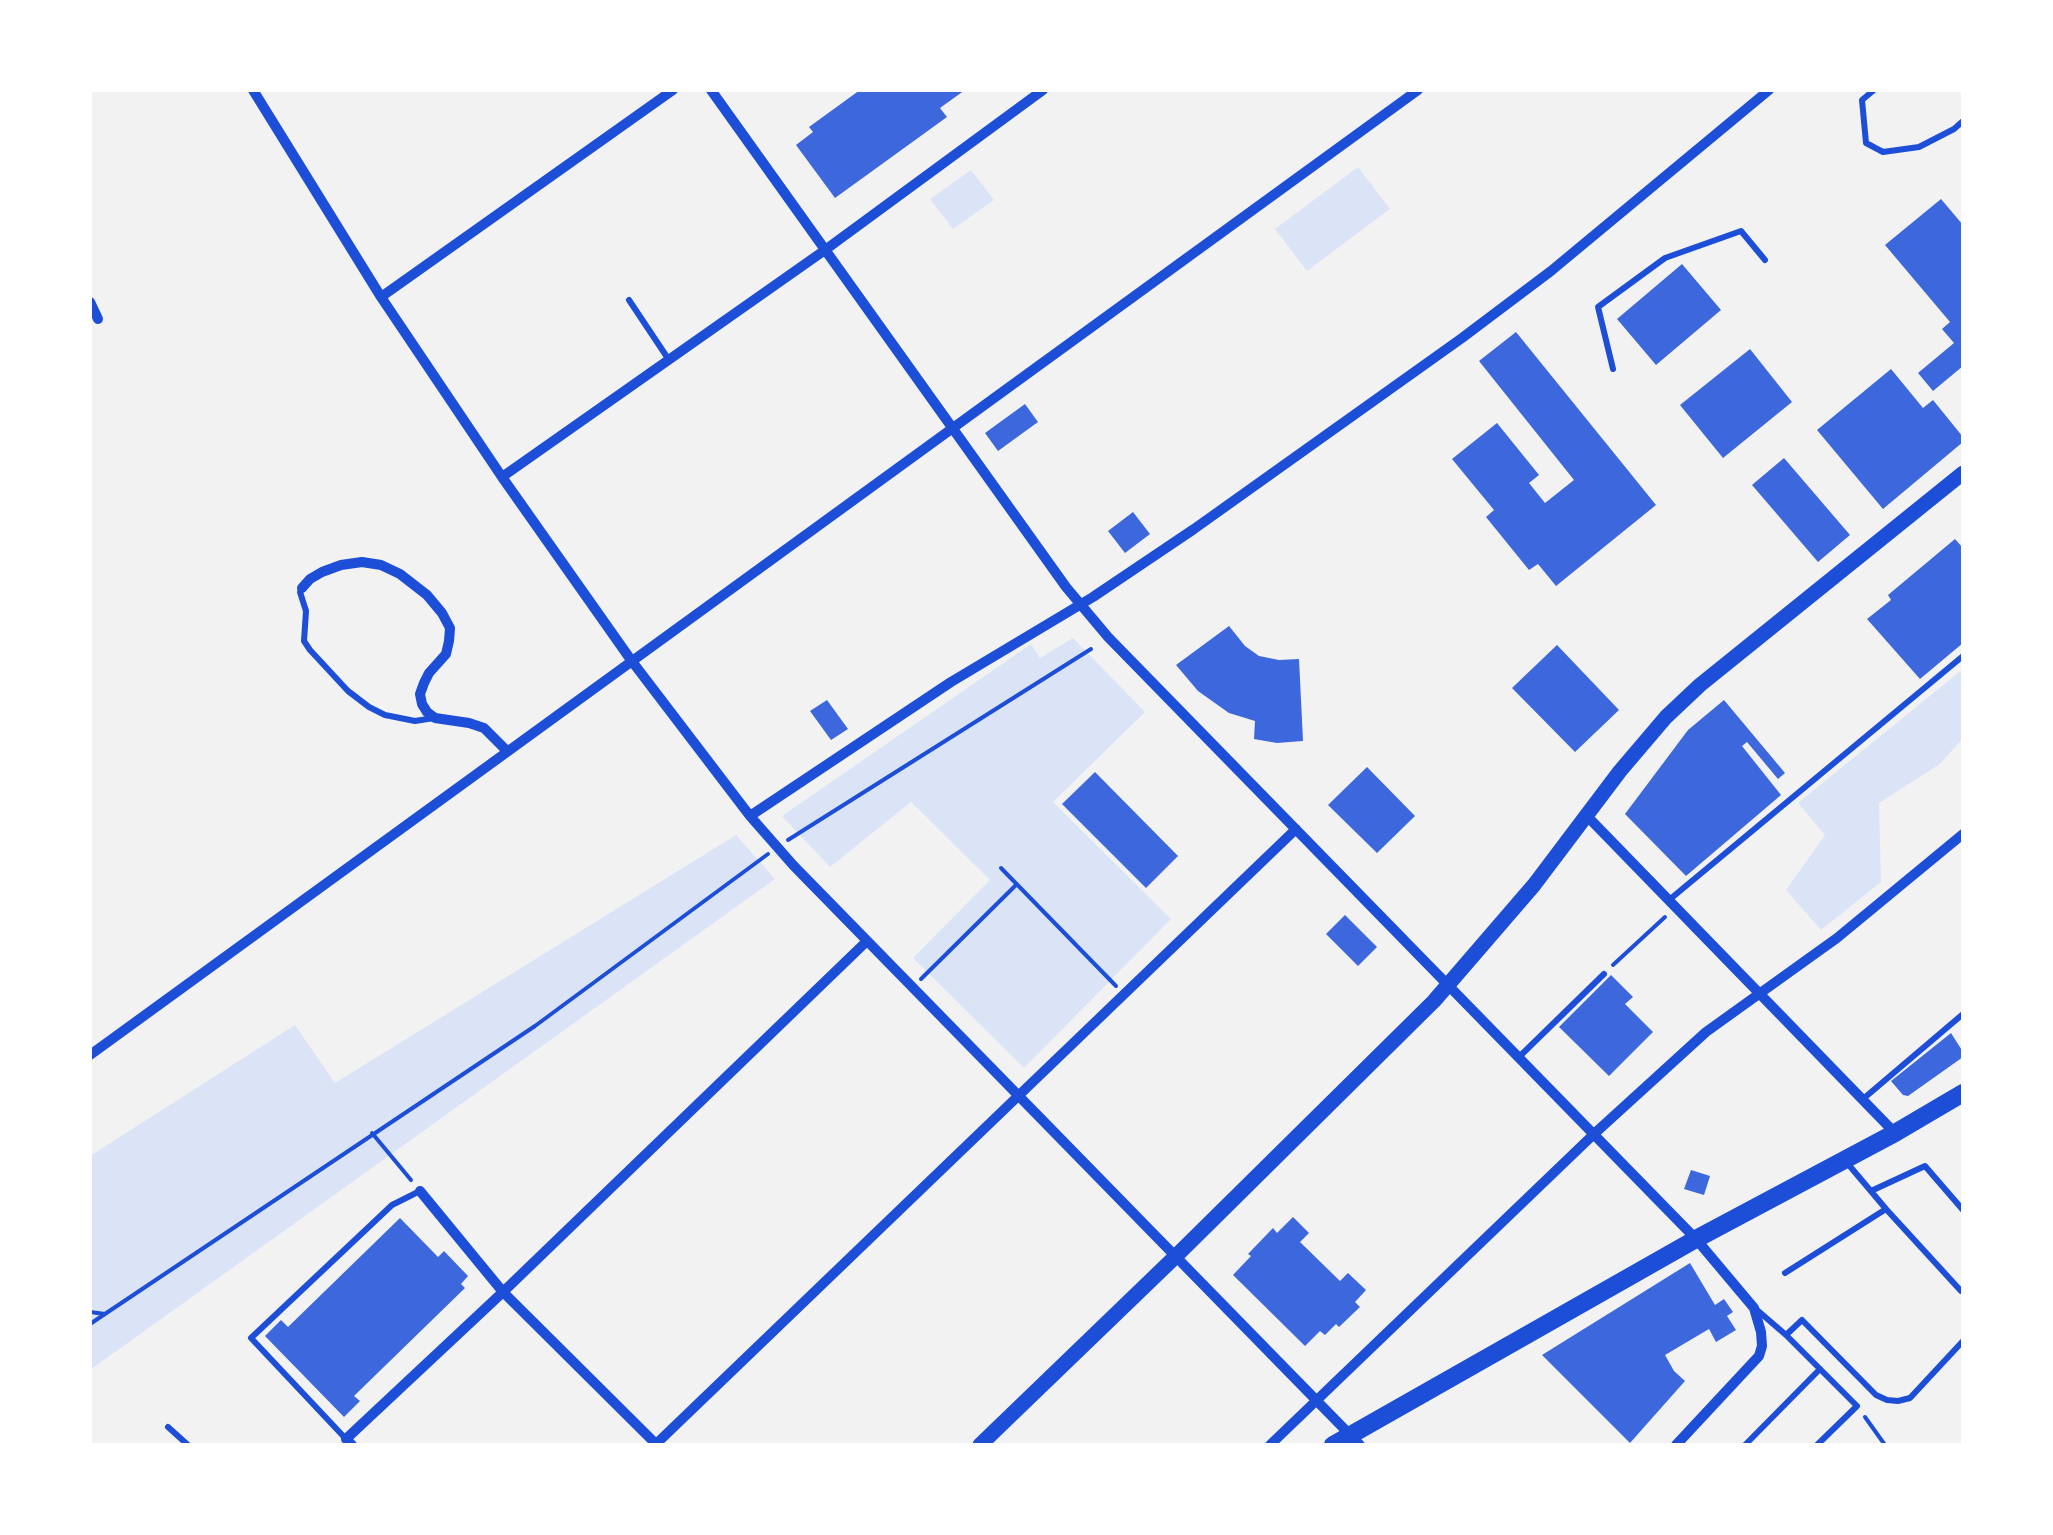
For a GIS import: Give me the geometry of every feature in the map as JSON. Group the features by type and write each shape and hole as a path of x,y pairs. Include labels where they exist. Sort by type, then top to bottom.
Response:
{"main road":[{"path":"1348,1441 1696,1239 1963,1093"}],"street":[{"path":"253,90 381,297 502,478 750,816 776,848 1316,1401 1348,1441"},
{"path":"381,297 673,90"},
{"path":"710,90 951,429 1066,587 1108,637 1696,1239 1754,1308 1761,1332 1758,1356 1676,1445"},
{"path":"502,478 1043,90"},
{"path":"90,1055 1418,90"},
{"path":"750,816 1194,529 1551,271 1769,90"},
{"path":"90,302 98,319"},
{"path":"980,1445 1449,985 1534,885 1666,717 1700,685 1963,472"},
{"path":"302,588 322,572 362,562 400,574 428,595 450,628 446,654 429,673 420,694 422,704 436,718 484,728 507,751"},
{"path":"1586,816 1895,1132"},
{"path":"420,1191 504,1292 656,1445 1296,829"},
{"path":"1270,1445 1706,1032 1837,938 1963,834"},
{"path":"349,1442 867,941"}],"lane":[{"path":"1874,90 1862,100 1866,142 1883,152 1919,147 1963,121"},
{"path":"1613,369 1598,307 1665,258 1741,231 1765,260"},
{"path":"629,300 669,360"},
{"path":"302,588 306,612 304,641 348,691 385,714 415,721 436,718"},
{"path":"1672,904 1963,656"},
{"path":"1519,1057 1604,974"},
{"path":"1862,1099 1963,1014"},
{"path":"1844,1159 1962,1291"},
{"path":"1871,1191 1925,1166 1963,1210"},
{"path":"349,1442 251,1338 392,1205 420,1191"},
{"path":"1785,1273 1886,1209"},
{"path":"1754,1308 1856,1406 1817,1445"},
{"path":"1786,1335 1802,1320 1876,1395 1898,1402 1910,1398 1963,1341"},
{"path":"1745,1445 1820,1370"},
{"path":"168,1427 188,1445"}],"path":[{"path":"90,1324 534,1026 798,832 1091,650"},
{"path":"1001,868 1124,994"},
{"path":"912,987 1017,884"},
{"path":"1604,974 1672,904"},
{"path":"372,1133 420,1191"},
{"path":"90,1312 104,1314"},
{"path":"1856,1406 1885,1445"}],"shaded area":[{"path":"1358,167 1390,209 1307,271 1275,229"},
{"path":"971,170 994,200 953,229 930,199"},
{"path":"1073,638 1145,712 1053,802 1171,919 1024,1068 913,958 990,880 911,802 830,867 782,816 1031,644 1040,658"},
{"path":"1963,669 1963,738 1940,764 1879,803 1881,882 1821,930 1786,890 1825,835 1798,803"},
{"path":"736,835 775,879 90,1370 90,1156 295,1025 335,1083"}],"building":[{"path":"860,90 965,90 940,108 947,117 835,198 796,145 813,132 809,127"},
{"path":"1941,199 1963,225 1963,366 1933,391 1918,373 1954,343 1942,329 1950,322 1885,245"},
{"path":"1682,264 1721,310 1656,365 1617,319"},
{"path":"1516,332 1656,505 1556,586 1538,564 1529,570 1486,517 1494,510 1452,459 1497,423 1539,475 1529,483 1545,503 1574,480 1479,361"},
{"path":"1750,349 1792,402 1723,458 1680,405"},
{"path":"1891,369 1923,408 1933,400 1963,442 1883,509 1817,430"},
{"path":"1025,404 1038,422 998,451 985,433"},
{"path":"1784,458 1850,535 1818,562 1752,485"},
{"path":"1133,512 1150,534 1125,553 1108,531"},
{"path":"1955,539 1963,548 1963,643 1920,679 1867,619 1891,600 1888,595"},
{"path":"1229,626 1259,656 1299,659 1303,741 1277,743 1254,739 1255,721 1229,713 1198,691 1176,665"},
{"path":"1557,645 1619,710 1575,752 1512,688"},
{"path":"827,700 848,729 831,740 810,711"},
{"path":"1724,700 1785,773 1778,779 1747,742 1742,746 1781,795 1686,876 1625,814 1688,730"},
{"path":"1367,767 1415,816 1377,853 1328,805"},
{"path":"1095,772 1178,856 1146,888 1062,804"},
{"path":"1345,915 1377,947 1358,966 1326,934"},
{"path":"1611,975 1633,997 1625,1004 1653,1032 1609,1076 1559,1027"},
{"path":"1951,1033 1963,1057 1908,1096 1903,1095 1891,1081"},
{"path":"1691,1170 1710,1176 1704,1195 1684,1189"},
{"path":"1293,1217 1309,1233 1300,1242 1340,1281 1348,1273 1366,1290 1355,1302 1360,1307 1339,1327 1336,1324 1325,1335 1320,1331 1305,1346 1233,1275 1273,1228 1277,1233"},
{"path":"400,1218 438,1257 444,1251 468,1276 461,1284 465,1288 354,1396 360,1401 344,1417 265,1336 281,1320 288,1327"},
{"path":"1690,1263 1715,1305 1724,1299 1733,1312 1727,1316 1736,1330 1716,1342 1709,1329 1665,1355 1685,1381 1630,1443 1542,1355"}]}
